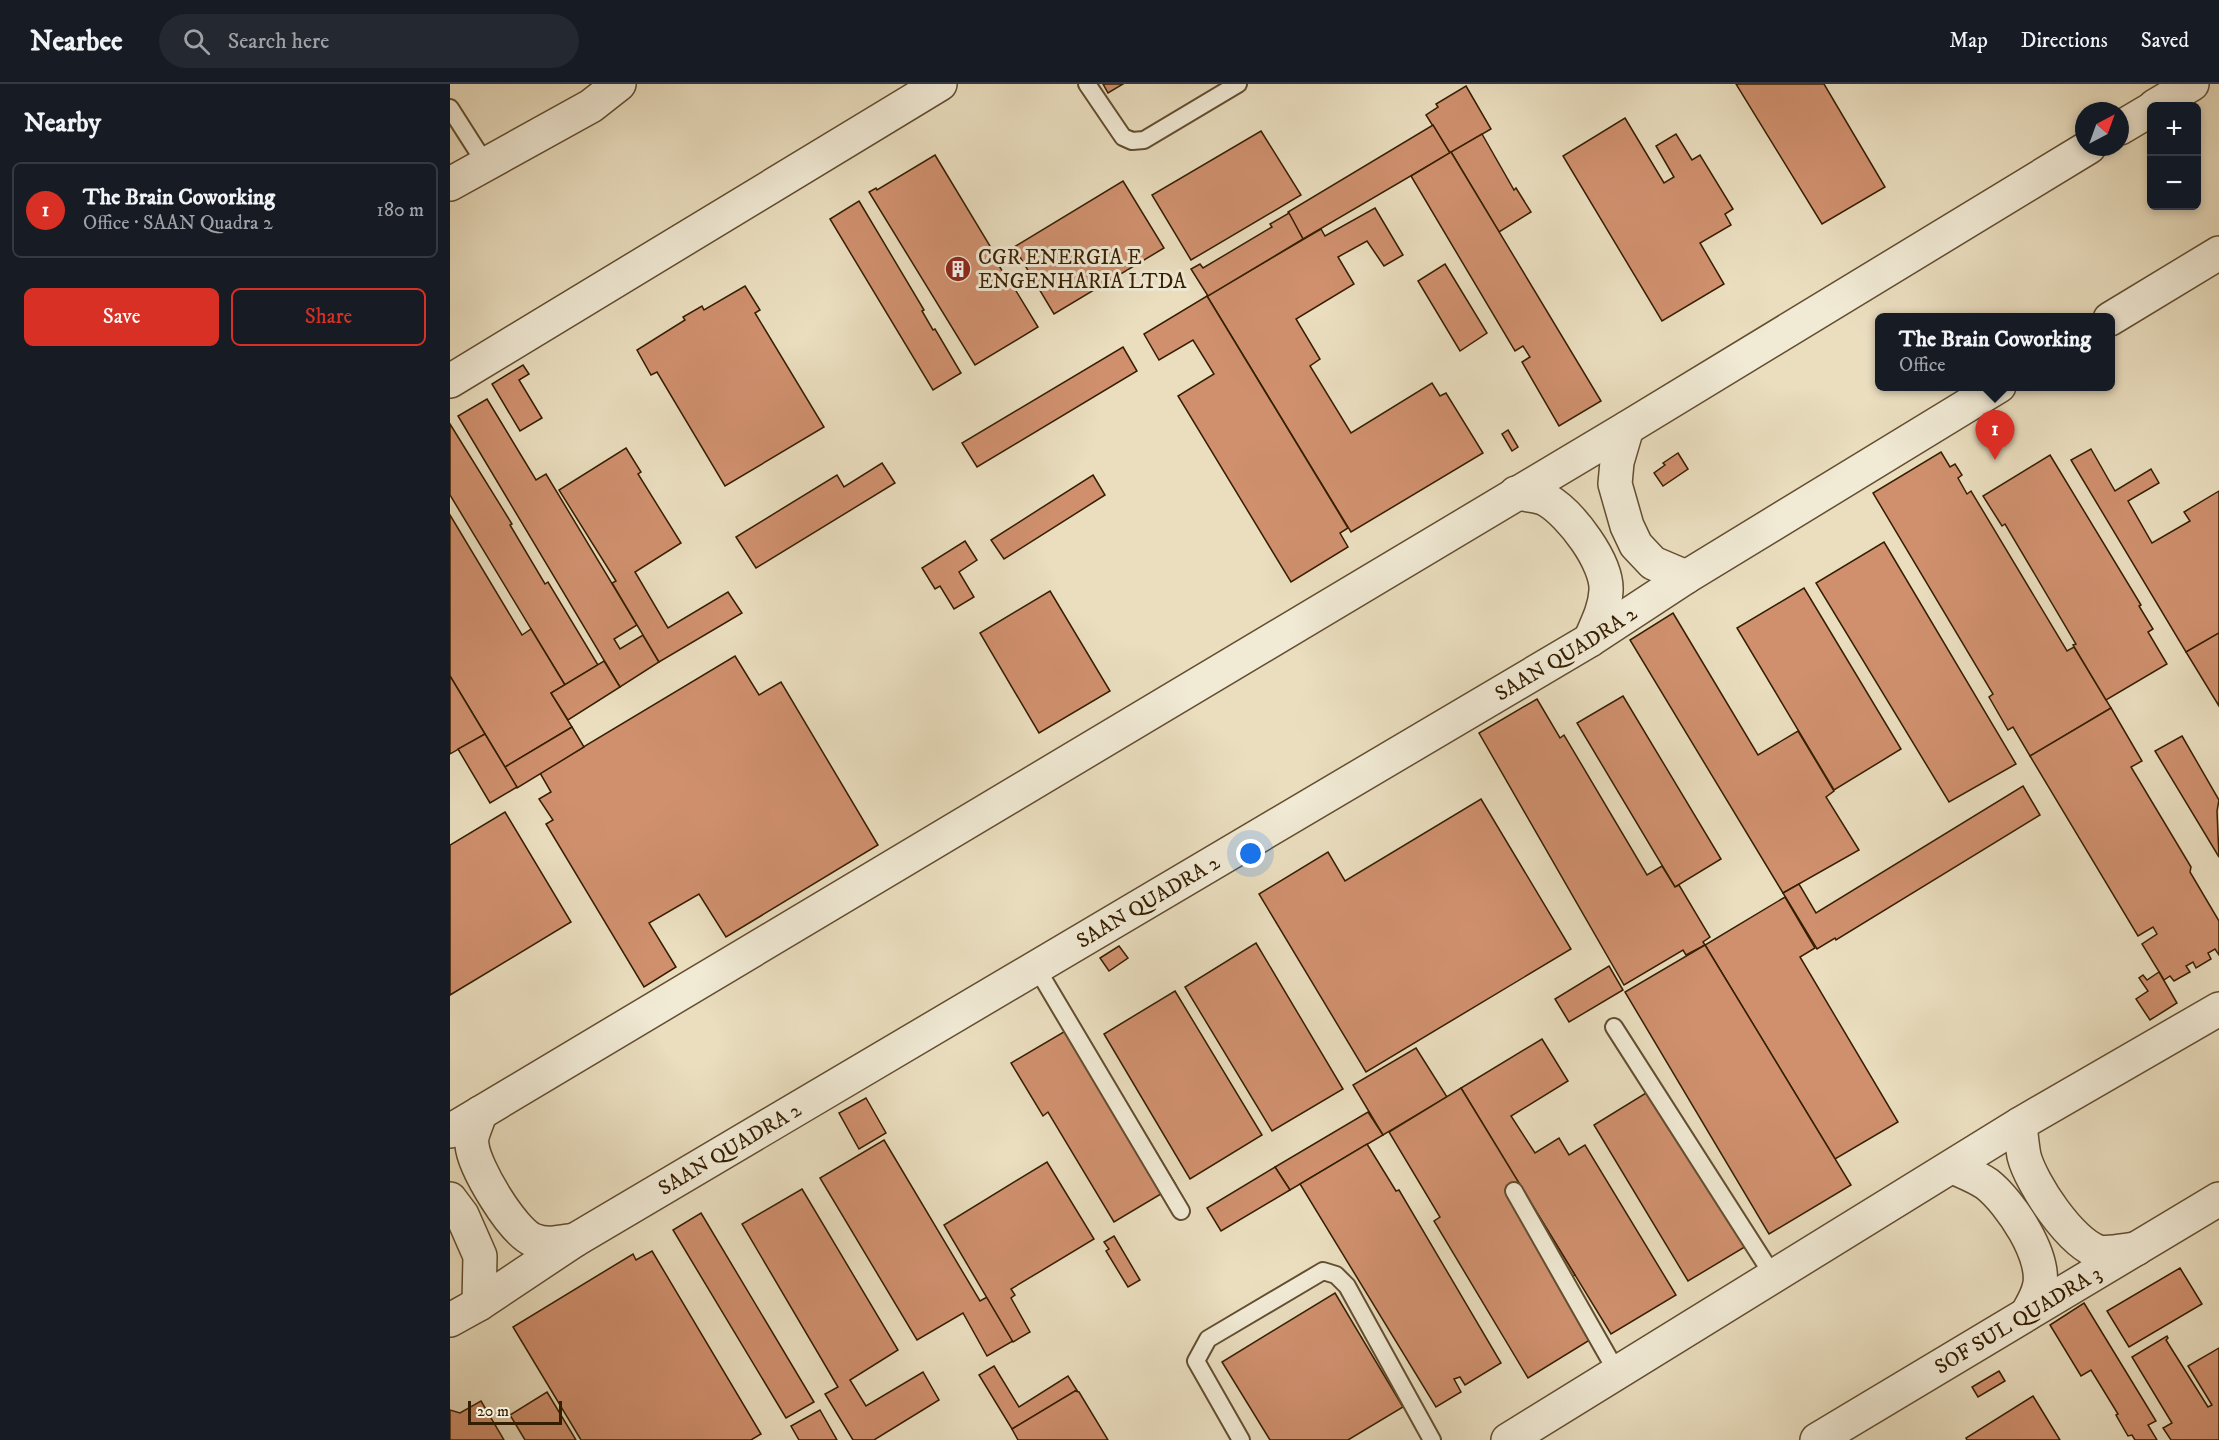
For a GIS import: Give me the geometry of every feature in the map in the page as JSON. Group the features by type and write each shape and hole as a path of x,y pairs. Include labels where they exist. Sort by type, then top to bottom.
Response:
{"street":[{"path":"450,184 591,106 619,84"},
{"path":"450,381 940,84"},
{"path":"2162,102 2192,84"},
{"path":"2129,122 2147,111"},
{"path":"450,1131 1627,428 2075,156"},
{"path":"2115,316 2219,253"},
{"name":"SAAN QUADRA 2","path":"450,1320 479,1304 575,1240 1590,639 1686,577 1992,391"},
{"path":"1627,428 1617,462 1615,484 1627,526 1636,545 1653,563 1686,577"},
{"path":"1516,493 1546,499 1565,514 1585,539 1600,565 1606,590 1603,610 1590,639"},
{"path":"1509,1440 2020,1124 2219,1009"},
{"path":"480,1113 471,1143 483,1177 516,1226 532,1240 547,1244 575,1240"},
{"path":"2020,1124 2024,1157 2036,1184 2057,1218 2077,1238 2099,1252 2136,1249"},
{"path":"1953,1167 1986,1183 2008,1204 2024,1230 2039,1263 2040,1287 2027,1314"},
{"path":"450,1199 462,1215 480,1256 479,1304"},
{"name":"SOF SUL QUADRA 3","path":"1817,1440 2219,1199"}],"lane":[{"path":"1087,84 1123,137 1132,141 1144,140 1238,84"},
{"path":"450,108 485,163"},
{"path":"1036,967 1181,1211"},
{"path":"1614,1027 1774,1277"},
{"path":"1514,1191 1618,1374"},
{"path":"1242,1440 1196,1361 1202,1347 1208,1339 1323,1271 1336,1275 1347,1286 1432,1440"}],"building":[{"path":"1103,84 1123,84 1108,93"},
{"path":"1736,84 1824,84 1885,187 1822,224"},
{"path":"1466,86 1491,129 1450,153 1426,115 1438,107 1436,104"},
{"path":"1625,118 1664,183 1674,177 1656,146 1676,134 1692,160 1700,155 1733,209 1725,214 1731,225 1700,243 1724,284 1662,321 1563,156"},
{"path":"1433,125 1450,153 1303,239 1288,212"},
{"path":"1261,131 1301,195 1191,260 1152,195"},
{"path":"1482,134 1514,190 1516,188 1531,212 1499,232 1451,152"},
{"path":"1451,152 1601,401 1559,426 1522,362 1530,357 1523,346 1515,351 1411,176"},
{"name":"CGR ENERGIA E ENGENHARIA LTDA","path":"935,155 996,256 994,257 1008,281 1038,327 975,365 869,192 876,188 877,190"},
{"path":"1123,181 1164,248 1054,314 1014,247"},
{"path":"859,201 924,310 922,311 933,330 935,329 961,373 933,390 830,219"},
{"path":"1375,208 1403,255 1384,266 1367,241 1338,257 1354,284 1296,319 1320,359 1310,366 1351,433 1432,383 1440,396 1446,393 1483,453 1351,532 1207,296 1321,229 1325,236"},
{"path":"1289,213 1303,239 1208,296 1191,269 1200,264 1203,268 1272,227 1270,224"},
{"path":"1445,264 1487,333 1460,351 1418,281"},
{"path":"745,286 760,310 755,313 824,427 725,486 657,372 651,375 637,350 685,320 683,317 702,306 704,310"},
{"path":"1207,296 1348,528 1340,533 1348,547 1291,582 1178,396 1214,374 1193,340 1159,360 1144,334"},
{"path":"1123,347 1137,371 977,467 962,443"},
{"path":"523,365 529,374 519,380 542,418 520,431 492,384"},
{"path":"487,399 536,480 546,474 637,625 614,639 620,649 643,635 659,662 620,687 458,416"},
{"path":"450,424 512,524 510,525 545,584 548,582 598,665 565,685 450,495"},
{"path":"1508,430 1518,447 1512,451 1502,434"},
{"path":"626,448 641,472 638,474 681,543 635,572 668,628 728,592 742,613 659,662 612,583 616,581 559,490"},
{"path":"2091,449 2115,491 2151,469 2159,483 2128,501 2152,543 2190,521 2184,512 2219,491 2219,633 2186,652 2071,460"},
{"path":"1941,452 1950,467 1955,464 1962,475 1958,478 1967,494 1971,491 2067,651 2074,647 2111,708 2030,756 2013,727 2008,730 1989,697 1993,694 1873,493"},
{"path":"1678,453 1688,469 1663,486 1654,473 1665,465 1663,463"},
{"path":"2050,455 2141,605 2139,606 2153,629 2148,632 2167,664 2106,700 2073,645 2076,644 2005,524 2002,526 1983,496"},
{"path":"882,463 895,483 756,568 736,537 837,475 844,487"},
{"path":"1093,475 1105,495 1004,559 991,540"},
{"path":"450,515 522,635 531,629 565,685 551,693 572,727 505,767 450,676"},
{"path":"965,541 977,560 959,572 974,597 954,609 940,586 935,589 922,568"},
{"path":"1884,542 2016,764 1949,802 1816,583"},
{"path":"1804,588 1901,749 1834,790 1737,628"},
{"path":"1050,591 1110,691 1039,733 980,633"},
{"path":"1673,613 1758,755 1798,731 1834,791 1826,797 1859,850 1783,893 1630,640"},
{"path":"2219,633 2219,706 2186,652"},
{"path":"735,656 759,695 781,682 878,845 726,937 699,894 649,923 676,967 644,987 546,824 553,820 539,799 551,792 540,773"},
{"path":"604,661 620,687 568,720 551,693"},
{"path":"450,676 485,734 450,754"},
{"path":"1623,696 1721,859 1675,887 1577,723"},
{"path":"1537,699 1560,738 1564,735 1647,875 1662,866 1675,887 1679,885 1710,937 1703,942 1705,945 1686,955 1683,950 1624,985 1479,733"},
{"path":"2111,708 2142,761 2131,767 2191,867 2190,872 2219,921 2219,955 2215,949 2208,953 2211,959 2196,968 2193,962 2186,966 2190,972 2174,981 2170,976 2164,980 2142,944 2157,934 2153,927 2138,936 2030,756"},
{"path":"572,727 584,747 517,788 505,767"},
{"path":"485,734 517,787 490,803 458,749"},
{"path":"2182,736 2219,800 2217,811 2219,857 2155,751"},
{"path":"2023,786 2040,815 1836,940 1835,938 1817,949 1783,893 1799,884 1816,913"},
{"path":"1481,799 1571,949 1366,1072 1259,894 1328,852 1345,881"},
{"path":"505,812 571,922 450,995 450,845"},
{"path":"1785,897 1815,948 1800,957 1898,1122 1835,1159 1705,945"},
{"path":"1256,943 1343,1089 1272,1131 1185,987"},
{"path":"1705,945 1851,1185 1769,1234 1625,992"},
{"path":"1119,946 1128,958 1109,971 1100,958"},
{"path":"1609,966 1623,990 1569,1022 1555,999"},
{"path":"2159,972 2177,1003 2150,1020 2136,999 2148,991 2139,978 2143,975 2147,980"},
{"path":"1175,991 1262,1135 1190,1179 1104,1034"},
{"path":"1079,1023 1176,1185 1114,1222 1048,1112 1043,1116 1011,1063"},
{"path":"1542,1039 1568,1081 1511,1116 1535,1153 1559,1138 1569,1155 1585,1145 1676,1295 1611,1334 1461,1088"},
{"path":"1416,1048 1447,1097 1383,1135 1353,1085"},
{"path":"1659,1085 1753,1242 1688,1281 1594,1125"},
{"path":"1461,1088 1575,1275 1560,1285 1593,1338 1528,1378 1434,1221 1440,1217 1389,1132"},
{"path":"866,1098 886,1133 859,1149 839,1113"},
{"path":"1368,1112 1383,1135 1290,1190 1275,1167"},
{"path":"884,1140 980,1301 987,1297 1013,1341 987,1356 963,1313 917,1340 820,1178"},
{"path":"1367,1144 1396,1191 1399,1190 1501,1363 1465,1385 1460,1377 1454,1379 1461,1392 1436,1407 1300,1184"},
{"path":"1047,1162 1094,1239 1011,1289 1015,1295 1011,1298 1030,1332 1013,1342 944,1225"},
{"path":"1275,1167 1290,1190 1221,1231 1207,1208"},
{"path":"802,1189 898,1350 850,1380 866,1406 923,1372 939,1400 874,1440 853,1440 825,1394 838,1387 742,1224"},
{"path":"701,1213 814,1402 786,1418 673,1230"},
{"path":"1114,1236 1140,1280 1128,1287 1106,1251 1109,1249 1104,1242"},
{"path":"652,1251 761,1434 751,1440 581,1440 513,1327 633,1254 636,1260"},
{"path":"2180,1268 2202,1304 2129,1347 2107,1311"},
{"path":"1335,1293 1403,1407 1348,1440 1270,1440 1222,1362"},
{"path":"2084,1303 2156,1421 2148,1425 2157,1440 2135,1440 2132,1435 2128,1436 2116,1415 2118,1414 2091,1370 2081,1376 2050,1325"},
{"path":"2167,1336 2166,1340 2208,1407 2212,1405 2188,1366 2219,1348 2219,1440 2171,1440 2163,1428 2172,1423 2132,1357"},
{"path":"994,1366 1019,1407 1068,1376 1078,1392 1075,1391 1012,1429 979,1375"},
{"path":"1999,1371 2005,1381 1978,1397 1972,1387"},
{"path":"1075,1391 1079,1392 1108,1440 1018,1440 1012,1429"},
{"path":"547,1392 576,1440 525,1440 510,1415"},
{"path":"2033,1396 2060,1440 1967,1440 1966,1438"},
{"path":"481,1401 504,1440 450,1440 450,1410 460,1413"},
{"path":"820,1410 837,1440 799,1440 791,1426"}],"place":[{"name":"CGR ENERGIA E ENGENHARIA LTDA","path":"958,269"},
{"name":"The Brain Coworking","path":"1995,460"}]}
